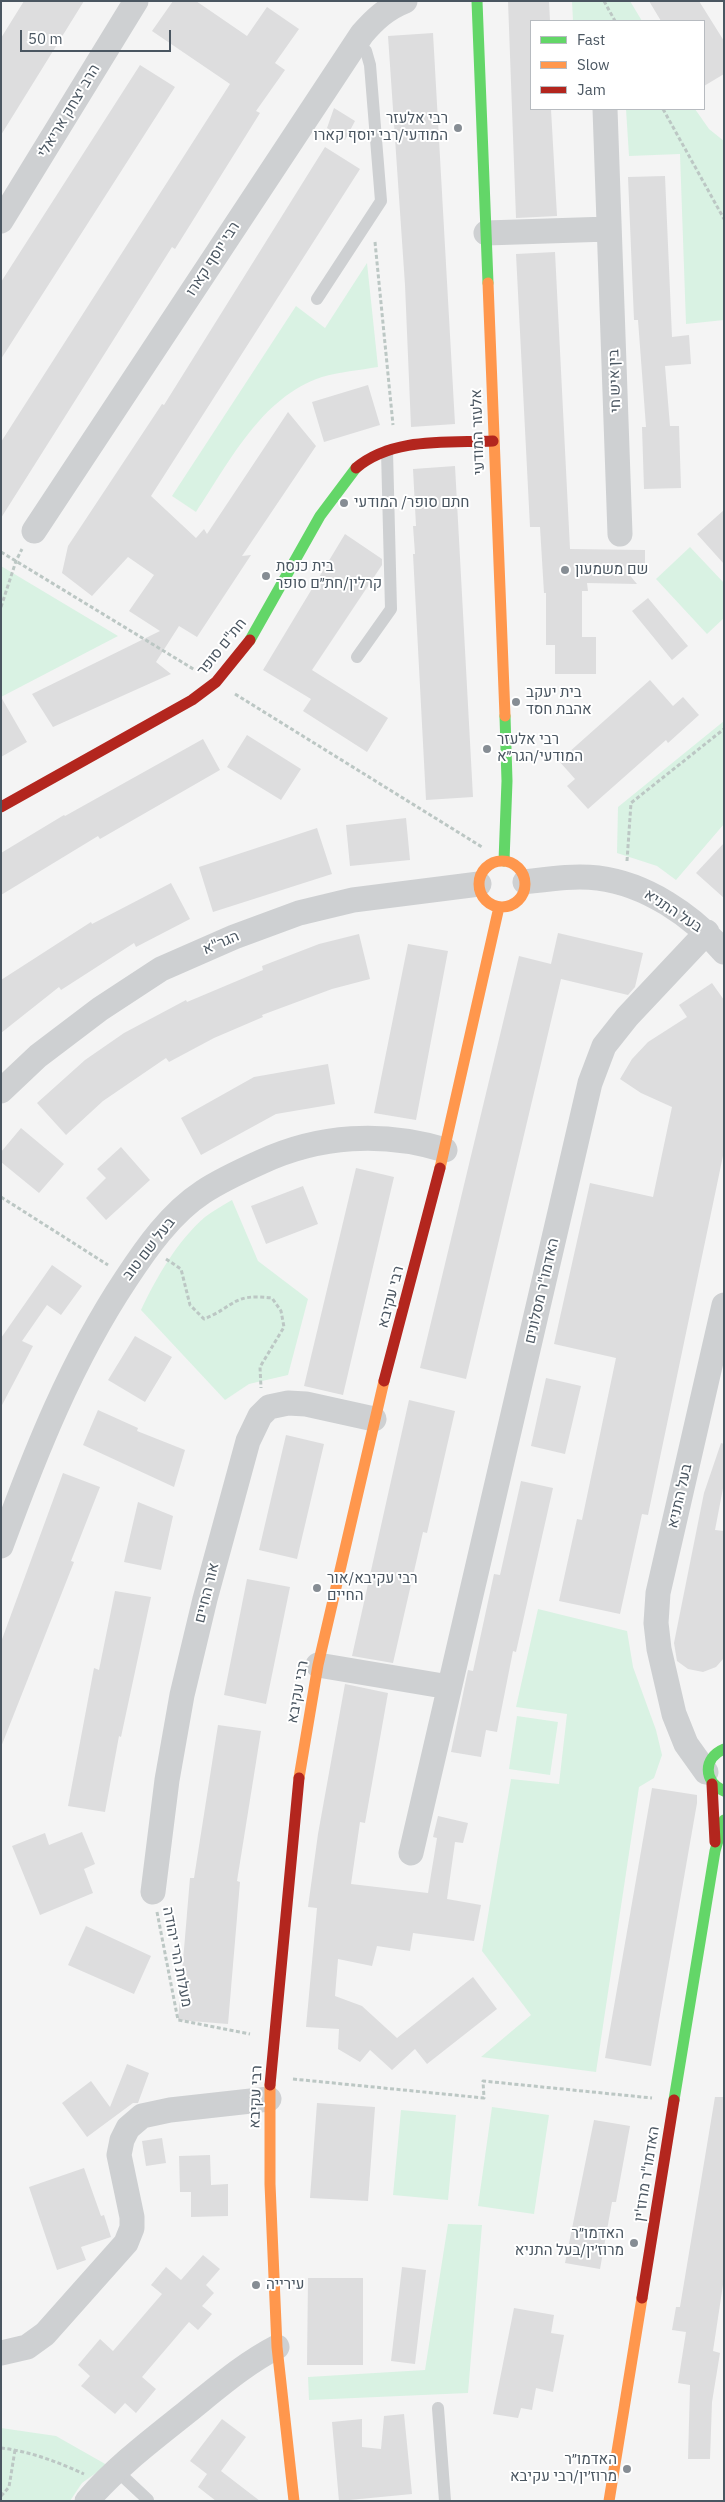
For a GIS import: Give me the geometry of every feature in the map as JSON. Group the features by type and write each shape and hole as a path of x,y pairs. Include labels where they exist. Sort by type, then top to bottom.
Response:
{"street":[{"name":"הרב יצחק אריאלי","path":"1,221 136,1"},
{"name":"רבי יוסף קארו","path":"34,531 356,43 377,17 391,7 405,1"},
{"name":"אלעזר המודעי","path":"477,1 507,781 504,861"},
{"name":"בין איש חי","path":"605,110 620,534"},
{"path":"486,233 610,229"},
{"name":"חת\"ם סופר","path":"1,807 185,704 216,682 253,636 320,516 352,472 368,458 411,444 493,441"},
{"path":"496,861 504,861 516,865 524,876 525,882 525,889 518,900 512,905 499,907 487,902 479,884 484,869 496,861"},
{"name":"בעל התניא","path":"525,882 590,878 636,888 669,905 707,932 724,952"},
{"name":"הגר\"א","path":"1,1091 38,1056 100,1009 161,969 234,937 299,913 353,900 479,884"},
{"name":"רבי עקיבא","path":"294,2501 277,2347 270,2184 270,2088 273,2039 300,1771 318,1665 374,1419 445,1150 499,907"},
{"name":"האדמו\"ר מסלונים","path":"411,1853 590,1083 604,1046 627,1017 707,932"},
{"name":"בעל שם טוב","path":"1,1546 47,1426 75,1365 141,1255 175,1216 203,1192 276,1154 314,1143 380,1138 414,1141 445,1150"},
{"name":"בעל התניא","path":"717,1758 695,1731 668,1687 656,1623 658,1593 724,1305"},
{"path":"269,1407 288,1403 306,1404 374,1419"},
{"name":"אור החיים","path":"153,1892 167,1780 182,1696 205,1598 248,1441 260,1416 269,1407"},
{"path":"318,1665 450,1687"},
{"path":"717,1758 724,1791"},
{"name":"האדמו\"ר מרוז'ין","path":"716,1852 717,1758"},
{"name":"האדמו\"ר מרוז'ין","path":"609,2501 716,1852 724,1820"},
{"path":"1,2353 27,2347 44,2334 126,2243 132,2228 132,2217 119,2155 122,2140 128,2128 142,2116 270,2088"},
{"path":"102,2484 252,2360 277,2347"}],"lane":[{"path":"317,299 382,201 370,65 366,51 356,43"},
{"path":"357,657 391,609 391,449"},
{"path":"438,2408 445,2501"},
{"path":"102,2484 148,2500"}],"path":[{"path":"604,1 614,20"},
{"path":"664,110 724,220"},
{"path":"372,215 391,449"},
{"path":"1,607 16,561 34,531"},
{"path":"1,552 216,682 504,861"},
{"path":"625,885 631,803 723,731"},
{"path":"1,1197 127,1277"},
{"path":"141,1255 164,1258 181,1269 190,1305 204,1319 218,1313 232,1301 252,1296 272,1298 281,1311 284,1327 260,1367 260,1386 269,1407"},
{"name":"מעלות הרי יהודה","path":"153,1892 178,2020 273,2039"},
{"path":"270,2088 484,2098 483,2081 674,2101"},
{"path":"1,2448 15,2450 67,2466 102,2484"},
{"path":"1,2496 9,2487 15,2450"}],"green space":[{"path":"572,1 630,1 641,20 573,20"},
{"path":"626,110 696,110 709,129 724,141 724,320 686,324 680,154 629,156"},
{"path":"367,263 378,367 322,377 300,387 281,400 248,434 196,512 172,496 296,306 325,328"},
{"path":"690,547 724,583 724,618 707,634 656,579"},
{"path":"1,566 118,636 1,697"},
{"path":"724,721 724,824 676,880 657,866 617,853 618,807"},
{"path":"232,1200 258,1261 308,1299 288,1375 249,1384 225,1400 141,1310 177,1248 195,1226 205,1217"},
{"path":"538,1609 627,1631 633,1667 656,1730 662,1755 654,1778 639,1787 596,2072 481,2057 531,2015 482,1951 511,1779 559,1784 567,1714 516,1707"},
{"path":"517,1716 558,1722 550,1775 509,1769"},
{"path":"492,2107 549,2115 534,2214 478,2206"},
{"path":"401,2110 456,2115 448,2200 393,2195"},
{"path":"448,2224 482,2225 468,2393 309,2400 308,2377 425,2370"},
{"path":"1,2428 56,2436 107,2465 82,2483 70,2501 1,2501"}],"building":[{"path":"24,1 84,1 1,135 1,38"},
{"path":"173,1 196,1 247,36 267,7 299,29 275,63 285,70 256,111 260,113 175,249 172,247 1,518 1,442 230,84 152,31"},
{"path":"508,1 549,1 550,20 530,20 530,110 551,110 557,216 516,218"},
{"path":"649,1 699,1 724,41 724,74 705,85 705,20 660,20"},
{"path":"433,33 455,424 411,427 405,285 388,36"},
{"path":"140,65 175,87 1,359 1,282"},
{"path":"334,108 355,121 345,140 327,128"},
{"path":"325,147 360,169 151,496 196,538 204,529 207,534 288,412 316,446 242,556 251,555 197,637 179,626 156,662 171,674 53,727 32,694 160,631 129,611 154,575 128,557 92,596 62,573 68,546 162,404 164,405"},
{"path":"665,176 672,337 689,335 691,364 665,366 670,426 679,426 681,488 644,489 642,427 646,427 638,320 634,320 628,177"},
{"path":"555,252 570,549 645,550 645,572 627,572 637,584 587,583 588,591 582,591 582,637 596,637 596,674 555,674 555,645 546,645 546,593 544,593 540,527 530,527 516,254"},
{"path":"368,385 380,425 324,442 312,402"},
{"path":"455,466 473,797 426,800 413,554 415,554 413,526 416,526 413,469"},
{"path":"724,510 724,564 697,534"},
{"path":"345,534 382,559 382,565 312,670 388,718 367,752 303,711 311,699 263,670"},
{"path":"648,598 688,646 672,660 632,611"},
{"path":"650,680 673,706 683,697 699,715 668,743 666,740 588,809 567,786 575,779 559,761"},
{"path":"1,697 27,742 1,757"},
{"path":"247,735 301,769 281,800 227,767"},
{"path":"203,739 220,770 100,839 98,836 1,895 1,853 64,815"},
{"path":"406,818 410,860 350,866 346,825"},
{"path":"317,828 332,874 213,912 199,867"},
{"path":"724,843 724,898 696,873"},
{"path":"171,883 190,919 136,947 134,943 61,990 59,987 1,1033 1,980 91,922 92,924"},
{"path":"558,933 643,953 635,987 628,995 561,979 466,1379 420,1368 519,956 551,964"},
{"path":"359,934 370,979 332,989 262,1015 263,1017 214,1038 169,1062 166,1058 103,1101 66,1135 37,1103 85,1060 124,1033 186,1000 187,1002 263,970 262,966 319,944"},
{"path":"408,944 448,951 416,1120 374,1113"},
{"path":"712,983 724,1000 724,1151 648,1515 642,1514 620,1614 559,1601 577,1519 582,1520 616,1358 554,1344 590,1183 653,1197 672,1107 641,1093 620,1079 632,1059 648,1042 687,1017 679,1005"},
{"path":"328,1064 335,1104 276,1114 201,1155 181,1118 254,1077"},
{"path":"21,1128 64,1164 39,1193 1,1162 1,1152"},
{"path":"121,1147 150,1180 106,1220 86,1198 106,1178 97,1169"},
{"path":"356,1168 394,1177 343,1395 304,1386"},
{"path":"303,1186 318,1224 266,1244 251,1206"},
{"path":"52,1265 82,1286 61,1315 47,1305 22,1341 33,1346 1,1407 1,1338"},
{"path":"135,1336 172,1357 145,1402 108,1380"},
{"path":"546,1378 581,1386 565,1454 531,1446"},
{"path":"409,1400 455,1411 427,1533 423,1532 393,1663 352,1656"},
{"path":"98,1410 138,1428 137,1431 185,1450 174,1487 83,1445"},
{"path":"286,1435 324,1444 297,1559 259,1550"},
{"path":"721,1443 724,1444 724,1483 715,1530 724,1531 724,1658 716,1667 703,1672 688,1669 677,1661 674,1643 704,1493"},
{"path":"63,1473 100,1487 71,1561 74,1562 1,1747 1,1642"},
{"path":"521,1481 553,1488 516,1652 513,1651 497,1732 486,1730 481,1757 451,1752 468,1670 473,1671 494,1574 500,1575"},
{"path":"138,1502 173,1516 161,1570 124,1562"},
{"path":"247,1579 290,1587 266,1704 224,1695"},
{"path":"115,1591 151,1597 121,1737 119,1736 105,1812 68,1806 94,1668 99,1670"},
{"path":"345,1684 388,1693 365,1823 360,1822 351,1884 428,1893 437,1838 433,1837 438,1816 468,1823 463,1843 455,1842 447,1899 481,1905 474,1941 413,1933 410,1951 377,1946 372,1966 338,1959 335,1996 362,2006 397,2038 473,1977 497,2009 427,2064 415,2049 392,2070 370,2050 360,2062 338,2049 339,2029 306,2027 317,1908 308,1907 318,1834"},
{"path":"218,1725 261,1731 237,1881 240,1882 228,2024 178,2020 190,1878 194,1878"},
{"path":"652,1788 697,1795 697,1803 651,2066 605,2058"},
{"path":"82,1832 95,1864 84,1869 93,1893 40,1915 12,1846 45,1833 49,1845"},
{"path":"86,1926 151,1956 134,1994 68,1965"},
{"path":"127,2064 149,2073 138,2103 133,2103 87,2137 62,2103 91,2081 110,2107"},
{"path":"715,2097 724,2097 724,2278 713,2351 720,2353 712,2402 710,2459 688,2459 690,2385 678,2383 686,2332 672,2330 676,2307 680,2307"},
{"path":"317,2103 375,2107 368,2201 310,2198"},
{"path":"594,2120 630,2126 616,2202 612,2202 600,2269 565,2263"},
{"path":"162,2138 166,2163 146,2166 142,2141"},
{"path":"210,2155 211,2185 228,2184 228,2216 191,2217 191,2192 180,2192 179,2156"},
{"path":"84,2168 101,2216 104,2215 111,2237 81,2247 86,2260 57,2270 29,2187"},
{"path":"203,2255 220,2269 206,2285 214,2293 202,2306 212,2314 198,2330 189,2322 142,2377 156,2389 136,2413 125,2403 115,2414 81,2386 90,2376 78,2365 100,2339 113,2351 162,2294 151,2285 166,2267 181,2280"},
{"path":"402,2267 426,2270 415,2364 391,2361"},
{"path":"308,2278 363,2278 363,2365 307,2365"},
{"path":"514,2308 554,2315 551,2333 564,2335 553,2392 536,2388 532,2410 521,2408 518,2418 493,2414"},
{"path":"404,2414 412,2494 339,2501 332,2422 362,2419 362,2447 381,2449 384,2416"},
{"path":"222,2419 246,2437 221,2471 260,2501 216,2501 198,2487 207,2474 190,2461"}],"traffic: fast":[{"path":"477,1 488,283"},
{"path":"250,640 320,516 356,468"},
{"path":"504,861 507,781 505,716"},
{"path":"724,1749 712,1758 708,1770 712,1781 724,1791"},
{"path":"674,2100 715,1851 724,1820"}],"traffic: slow":[{"path":"488,283 505,716"},
{"path":"498,861 506,861 515,865 521,871 525,884 521,897 515,903 506,907 498,907 489,903 483,897 479,888 479,880 483,871 489,865 498,861"},
{"path":"440,1168 499,907"},
{"path":"299,1778 318,1665 384,1381"},
{"path":"270,2085 270,2184 277,2347 294,2501"},
{"path":"609,2501 642,2298"}],"traffic: jam":[{"path":"356,468 371,458 403,446 439,442 493,441"},
{"path":"1,807 192,700 216,682 250,640"},
{"path":"384,1381 440,1168"},
{"path":"270,2085 299,1778"},
{"path":"712,1784 715,1842"},
{"path":"642,2298 674,2100"}],"place":[{"name":"רבי אלעזר המודעי/רבי יוסף קארו","path":"458,128"},
{"name":"חתם סופר/ המודעי","path":"344,503"},
{"name":"שם משמעון","path":"565,570"},
{"name":"בית כנסת קרלין/חת״ם סופר","path":"266,576"},
{"name":"בית יעקב אהבת חסד","path":"516,702"},
{"name":"רבי אלעזר המודעי/הגר״א","path":"487,749"},
{"name":"רבי עקיבא/אור החיים","path":"317,1588"},
{"name":"האדמו״ר מרוז׳ין/בעל התניא","path":"634,2243"},
{"name":"עירייה","path":"256,2285"},
{"name":"האדמו״ר מרוז׳ין/רבי עקיבא","path":"627,2469"}]}
